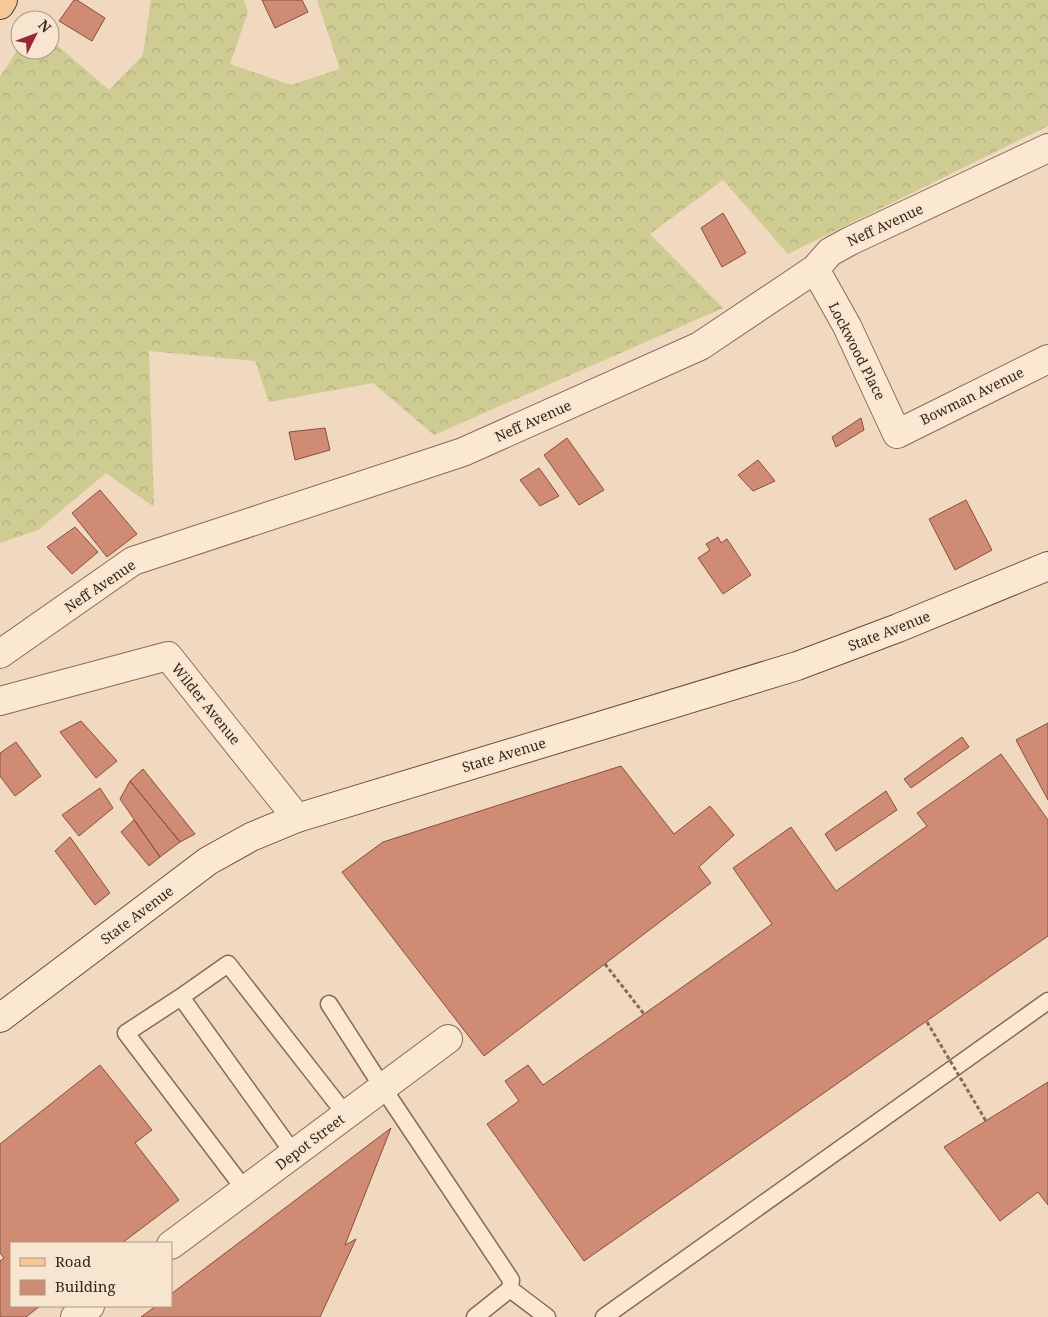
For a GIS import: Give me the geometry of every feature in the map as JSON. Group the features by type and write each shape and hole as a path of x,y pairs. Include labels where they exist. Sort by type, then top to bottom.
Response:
{"main road":[{"path":"0,5 3,0"}],"street":[{"name":"Neff Avenue","path":"0,654 133,561 463,452 700,346 815,269 830,252 1048,148"},
{"name":"Lockwood Place","path":"815,269 847,326 897,434"},
{"name":"Bowman Avenue","path":"897,434 1048,359"},
{"name":"State Avenue","path":"0,1018 208,861 251,837 297,818 797,666 898,628 1048,566"},
{"name":"Wilder Avenue","path":"0,701 168,656 297,818"},
{"name":"Depot Street","path":"172,1244 448,1039"},
{"path":"75,1317 89,1307"}],"lane":[{"path":"245,1190 126,1033 228,964 346,1115"},
{"path":"181,997 294,1154"},
{"path":"604,1317 1048,1001"},
{"path":"329,1004 511,1280 510,1289 475,1317"},
{"path":"510,1289 547,1317"}],"path":[{"path":"605,964 644,1014"},
{"path":"926,1022 986,1121"}],"green space":[{"path":"151,0 244,0 248,12 230,64 291,85 340,69 317,0 1048,0 1048,126 788,254 723,180 650,234 723,308 434,435 373,383 269,402 255,361 149,351 154,507 106,473 38,530 0,543 0,77 11,60 60,60 60,48 109,90 143,55"}],"building":[{"path":"74,0 77,0 105,18 92,41 60,22"},
{"path":"262,0 302,0 308,12 275,28"},
{"path":"723,213 746,253 722,267 701,228"},
{"path":"861,418 864,430 836,447 832,437"},
{"path":"325,428 330,450 295,460 289,432"},
{"path":"567,438 604,490 579,505 544,455"},
{"path":"758,460 775,481 753,491 738,475"},
{"path":"539,468 559,496 540,506 520,480"},
{"path":"100,490 137,534 107,557 72,513"},
{"path":"966,500 992,550 955,570 929,519"},
{"path":"75,527 98,552 72,574 47,547"},
{"path":"718,537 721,543 727,539 751,575 723,594 698,558 710,550 706,544"},
{"path":"81,721 117,761 96,778 60,732"},
{"path":"1048,723 1048,800 1016,740"},
{"path":"962,737 969,747 911,788 904,779"},
{"path":"16,742 41,776 15,796 0,776 0,753"},
{"path":"1001,754 1048,820 1048,936 584,1261 487,1124 519,1101 505,1081 528,1065 543,1085 772,924 733,868 791,827 836,891 927,826 917,813"},
{"path":"621,766 674,834 710,806 734,835 699,867 711,883 484,1056 342,872 383,842"},
{"path":"143,769 195,834 180,842 130,781"},
{"path":"130,781 180,842 160,857 120,799"},
{"path":"100,788 113,808 79,836 62,815"},
{"path":"886,791 897,810 836,851 825,834"},
{"path":"134,820 160,857 149,866 121,832"},
{"path":"70,837 110,893 95,905 55,851"},
{"path":"100,1065 152,1130 135,1143 179,1200 123,1242 10,1242 10,1307 39,1307 26,1317 0,1317 0,1261 4,1258 0,1253 0,1144"},
{"path":"1048,1082 1048,1205 1038,1192 1000,1221 944,1147"},
{"path":"391,1128 345,1245 356,1239 320,1317 141,1317 155,1307 172,1307 172,1293"}]}
